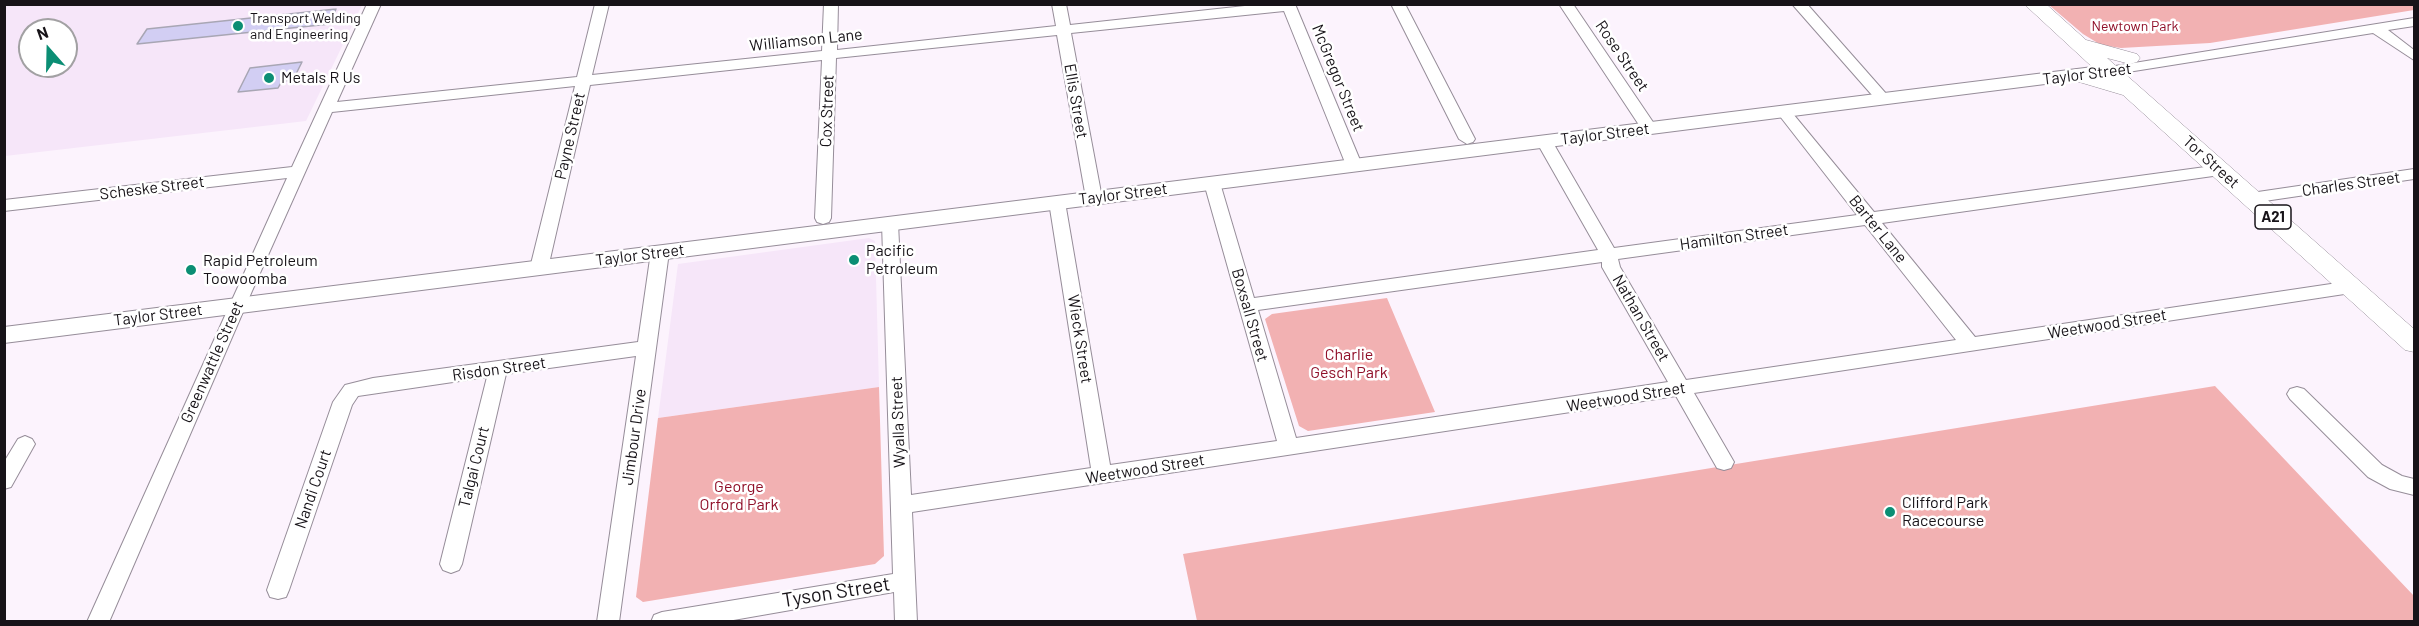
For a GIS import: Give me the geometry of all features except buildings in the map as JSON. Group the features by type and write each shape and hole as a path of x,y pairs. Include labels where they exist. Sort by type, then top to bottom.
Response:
{"highway":[{"name":"Tor Street","path":"2034,4 2415,344"},
{"path":"2078,43 2130,58"},
{"path":"2076,75 2131,91"}],"main road":[{"name":"Taylor Street","path":"541,261 660,252 1057,202 1093,192 1351,160 1538,142 1645,123 2103,66"},
{"name":"Taylor Street","path":"4,322 240,298 541,261 823,218 1212,183 1467,139 1784,112 1880,94 2076,75 2103,66"},
{"path":"823,218 839,221 882,217 890,223"},
{"name":"Taylor Street","path":"4,335 240,298"}],"street":[{"name":"Greenwattle Street","path":"98,621 240,298 374,4"},
{"name":"Payne Street","path":"541,261 602,4"},
{"name":"Cox Street","path":"823,218 831,4"},
{"name":"Ellis Street","path":"1059,4 1093,192"},
{"path":"1398,4 1467,139"},
{"name":"Rose Street","path":"1566,4 1645,123"},
{"path":"1799,4 1880,94"},
{"name":"Williamson Lane","path":"327,108 1289,5"},
{"name":"McGregor Street","path":"1289,5 1351,160"},
{"name":"Taylor Street","path":"2103,66 2240,49 2415,22"},
{"path":"2375,28 2415,56"},
{"name":"Taylor Street","path":"2103,66 2130,58 2240,49"},
{"name":"Barter Lane","path":"1784,112 1971,345"},
{"name":"Nathan Street","path":"1538,142 1725,462"},
{"name":"Scheske Street","path":"4,206 299,171"},
{"name":"Hamilton Street","path":"1247,305 1606,259 1869,218 2220,171"},
{"name":"Charles Street","path":"2251,198 2415,174"},
{"name":"Boxsall Street","path":"1212,183 1289,447"},
{"name":"Wieck Street","path":"1057,202 1102,475"},
{"name":"Wyalla Street","path":"890,223 906,621"},
{"name":"Jimbour Drive","path":"608,621 660,252"},
{"name":"Weetwood Street","path":"901,505 2351,287"},
{"name":"Risdon Street","path":"352,390 373,385 646,348"},
{"name":"Talgai Court","path":"451,564 498,369"},
{"name":"Nandi Court","path":"278,590 343,402 352,390"},
{"path":"2297,394 2375,471 2397,483 2415,487"},
{"path":"4,481 25,444"},
{"name":"Tyson Street","path":"662,621 735,615 904,581"}],"shaded area":[{"path":"4,5 362,5 306,121 5,156"},
{"path":"869,238 875,241 879,387 658,418 678,264"}],"green space":[{"name":"Newtown Park","path":"2414,4 2414,10 2210,43 2121,48 2101,45 2083,34 2049,5"},
{"name":"Charlie Gesch Park","path":"1387,298 1435,412 1308,431 1299,426 1265,319 1272,314"},
{"name":"Clifford Park Racecourse","path":"2215,386 2414,596 2414,621 1197,621 1183,554"},
{"name":"George Orford Park","path":"879,387 884,556 875,564 643,602 636,597 658,418"}],"place":[{"name":"Transport Welding and Engineering","path":"238,26"},
{"name":"Metals R Us","path":"269,78"},
{"name":"Pacific Petroleum","path":"854,260"},
{"name":"Rapid Petroleum Toowoomba","path":"191,270"},
{"name":"Clifford Park Racecourse","path":"1890,512"}]}
